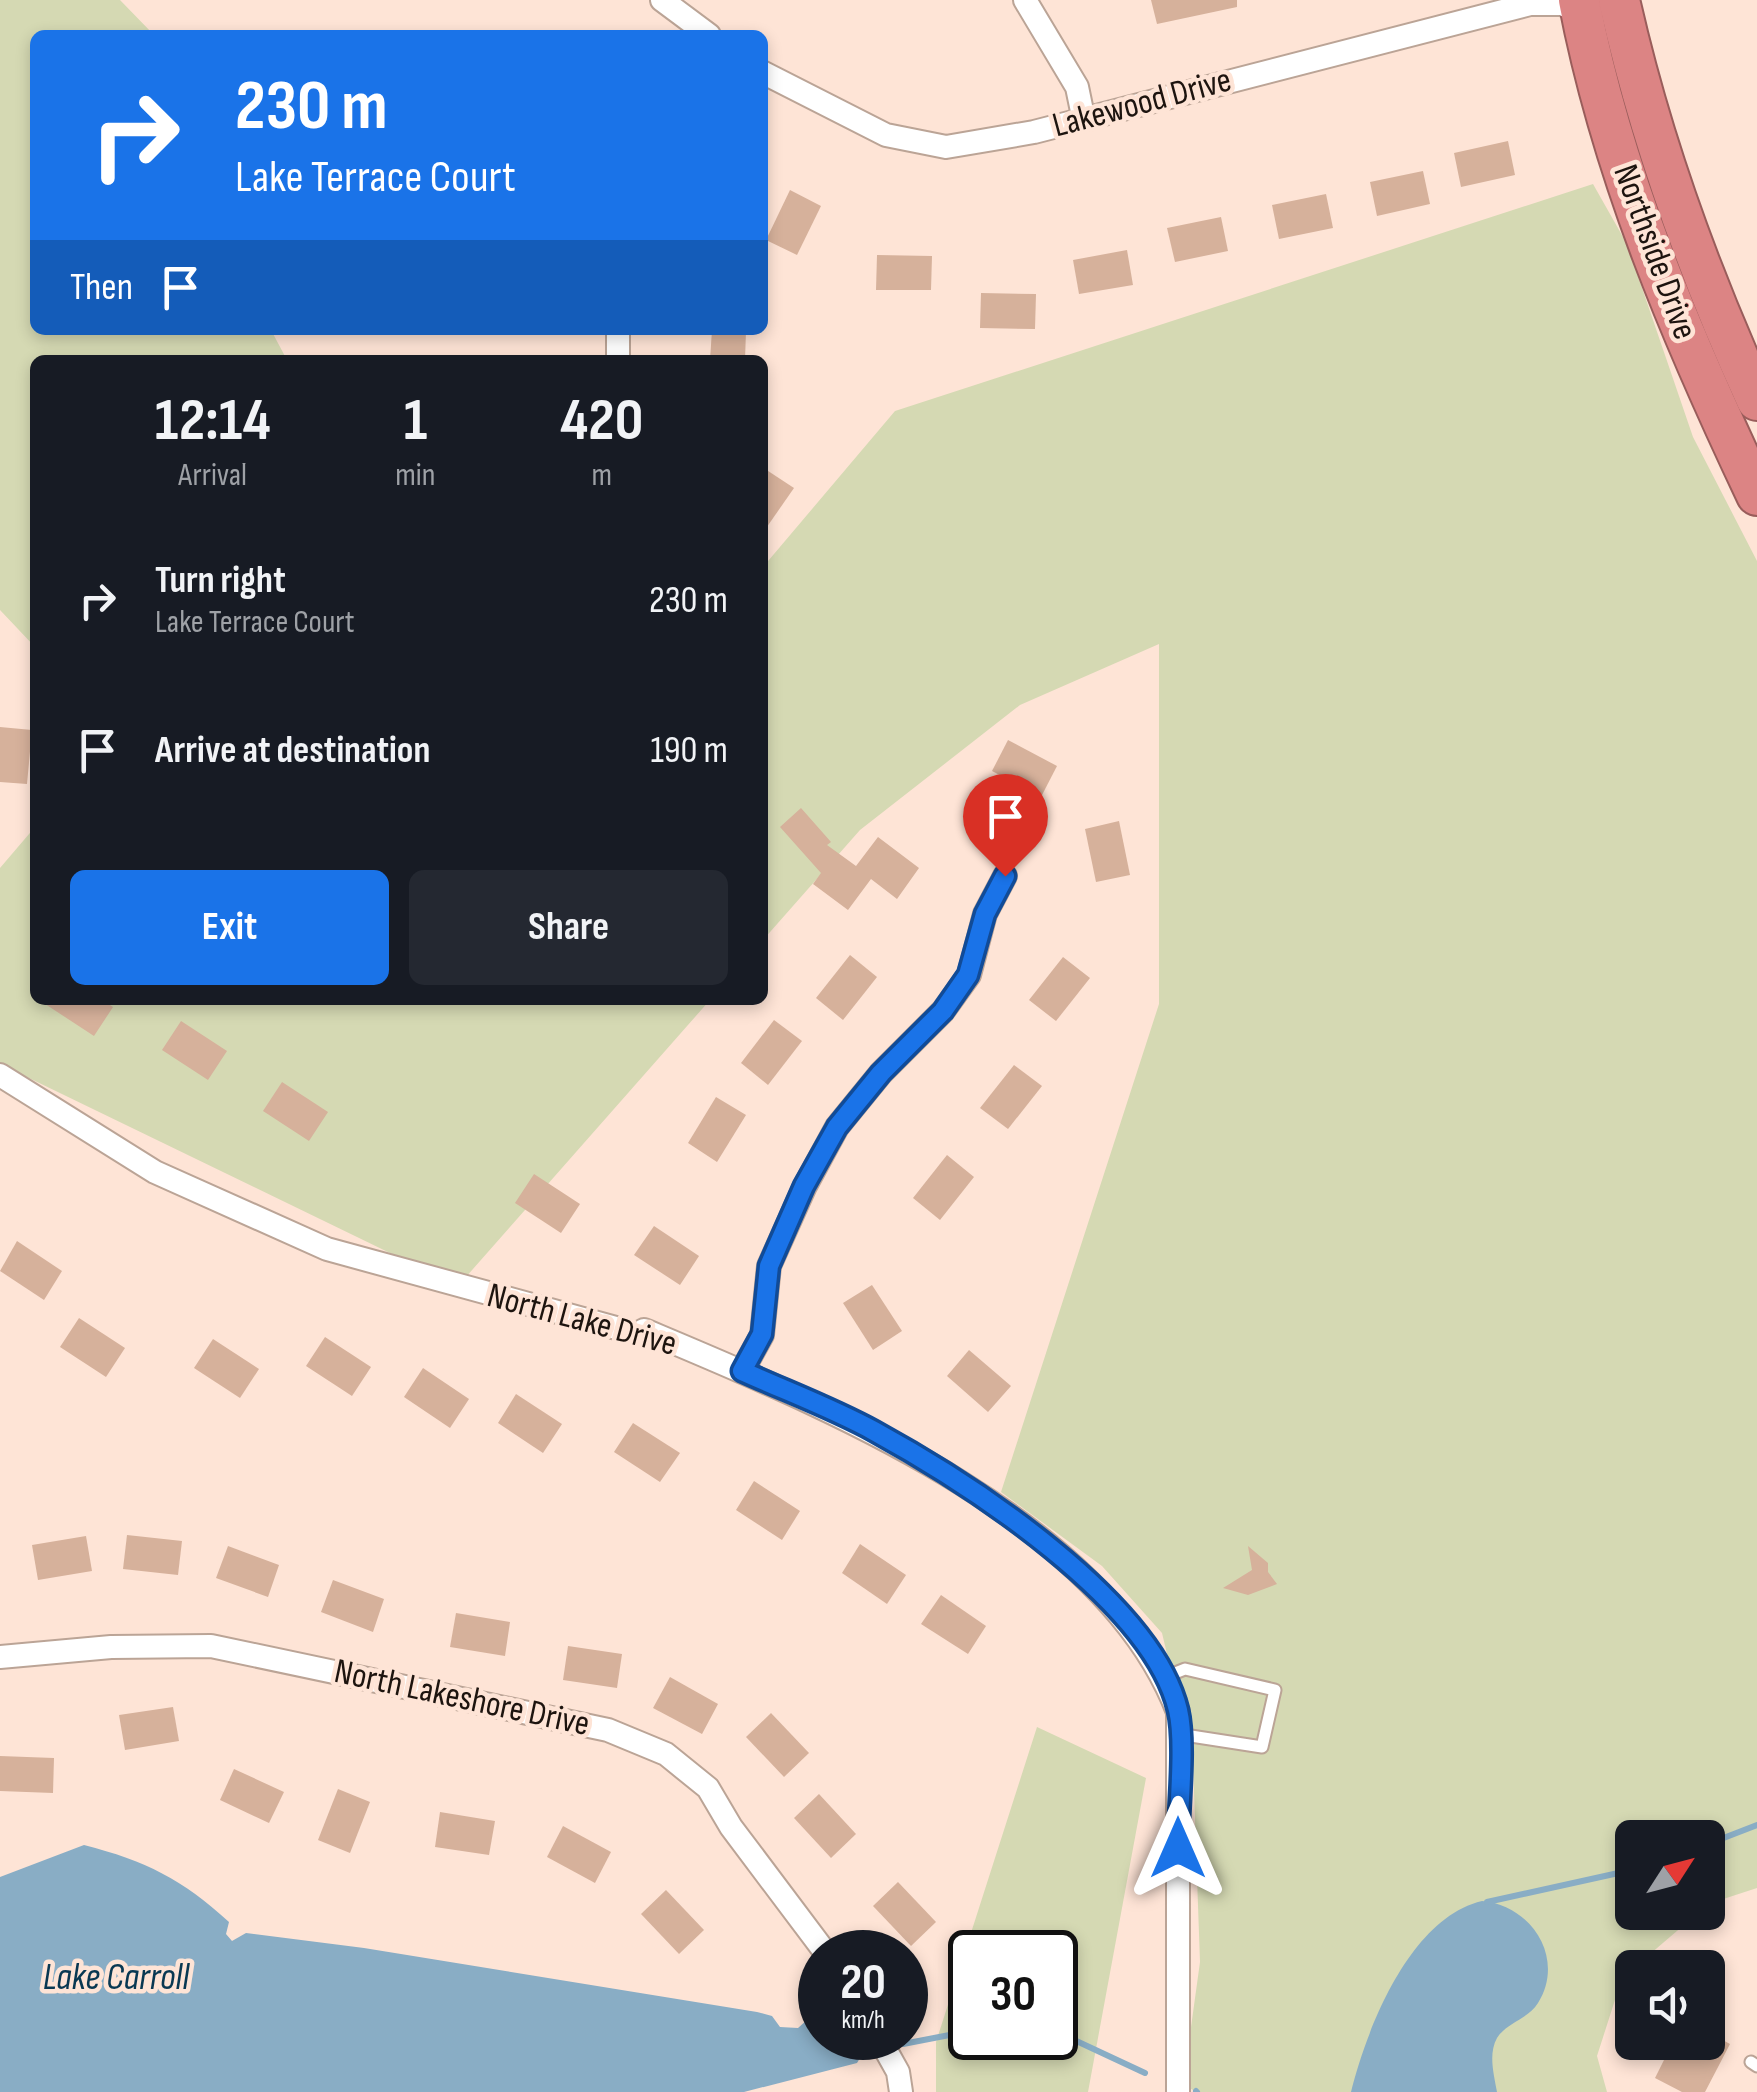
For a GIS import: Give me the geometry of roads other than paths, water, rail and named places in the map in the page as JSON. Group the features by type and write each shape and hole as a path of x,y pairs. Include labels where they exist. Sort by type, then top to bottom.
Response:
{"highway":[{"name":"Northside Drive","path":"1593,4 1752,375"},
{"name":"Northside Drive","path":"1593,4 1633,196 1705,385 1757,495"}],"street":[{"path":"662,0 703,30"},
{"path":"1024,0 1078,87 1083,116"},
{"name":"Lakewood Drive","path":"768,75 886,136 946,148 1034,132 1083,116 1532,2 1593,4"},
{"path":"1705,385 1752,375"},
{"path":"742,1371 762,1334 769,1266 804,1186 837,1127 881,1073 943,1011 968,975 985,914 1005,876"},
{"name":"North Lake Drive","path":"0,1075 155,1172 327,1249 638,1334 644,1330 874,1430 997,1509 1072,1566 1122,1615 1165,1677 1178,1712 1178,2092"},
{"name":"North Lakeshore Drive","path":"0,1656 111,1647 211,1646 608,1730 666,1754 708,1788 731,1827 808,1930"},
{"path":"891,2060 901,2092"}],"lane":[{"path":"1165,1677 1185,1668 1275,1690 1262,1746 1178,1734"}],"water":[{"name":"Lake Carroll","path":"84,1845 145,1865 179,1883 229,1922 226,1934 232,1941 246,1933 364,1948 757,2012 772,2016 780,2027 798,2028 798,2060 859,2060 744,2092 0,2092 0,1877"},
{"path":"1482,1901 1515,1912 1529,1923 1546,1952 1548,1969 1538,2003 1506,2028 1494,2044 1497,2092 1351,2092 1380,2008 1413,1952 1456,1911"}],"waterway":[{"path":"1725,1837 1757,1825"},
{"path":"1487,1902 1615,1874"},
{"path":"928,2039 948,2035"},
{"path":"1078,2042 1145,2073"}]}
